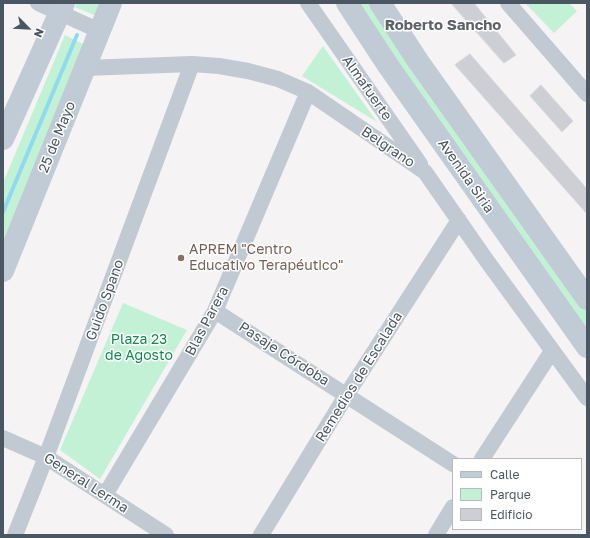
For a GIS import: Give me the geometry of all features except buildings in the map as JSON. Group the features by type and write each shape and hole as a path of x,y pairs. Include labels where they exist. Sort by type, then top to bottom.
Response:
{"main road":[{"name":"25 de Mayo","path":"3,271 86,68 94,29 111,3"},
{"name":"Avenida Siria","path":"347,3 389,67 587,347"},
{"name":"Avenida Siria","path":"380,3 418,61 587,299"},
{"path":"3,139 65,11"}],"street":[{"path":"38,3 65,11 94,29"},
{"name":"Almafuerte","path":"308,3 425,172"},
{"path":"508,3 587,94"},
{"name":"Belgrano","path":"86,68 192,64 248,71 278,79 308,92 425,172 587,398"},
{"name":"Guido Spano","path":"15,535 46,457 192,64"},
{"name":"Blas Parera","path":"105,495 216,311 308,92"},
{"name":"Remedios de Escalada","path":"261,535 346,394 459,220"},
{"name":"Pasaje Córdoba","path":"216,311 452,463"},
{"path":"483,458 552,351"},
{"name":"General Lerma","path":"3,438 46,457 166,535"},
{"path":"436,535 452,509"}],"green space":[{"path":"77,3 102,3 96,16 75,7"},
{"path":"355,3 371,3 404,53 587,312 587,336"},
{"path":"525,3 569,3 577,11 554,33"},
{"path":"65,35 85,45 3,245 3,183"},
{"path":"323,46 377,122 302,76"},
{"name":"Plaza 23 de Agosto","path":"123,303 187,330 100,479 60,450"}],"waterway":[{"path":"3,212 77,35"}],"place":[{"name":"APREM \"Centro Educativo Terapéutico\"","path":"181,258"}],"district":[{"name":"Roberto Sancho","path":"443,25"}]}
